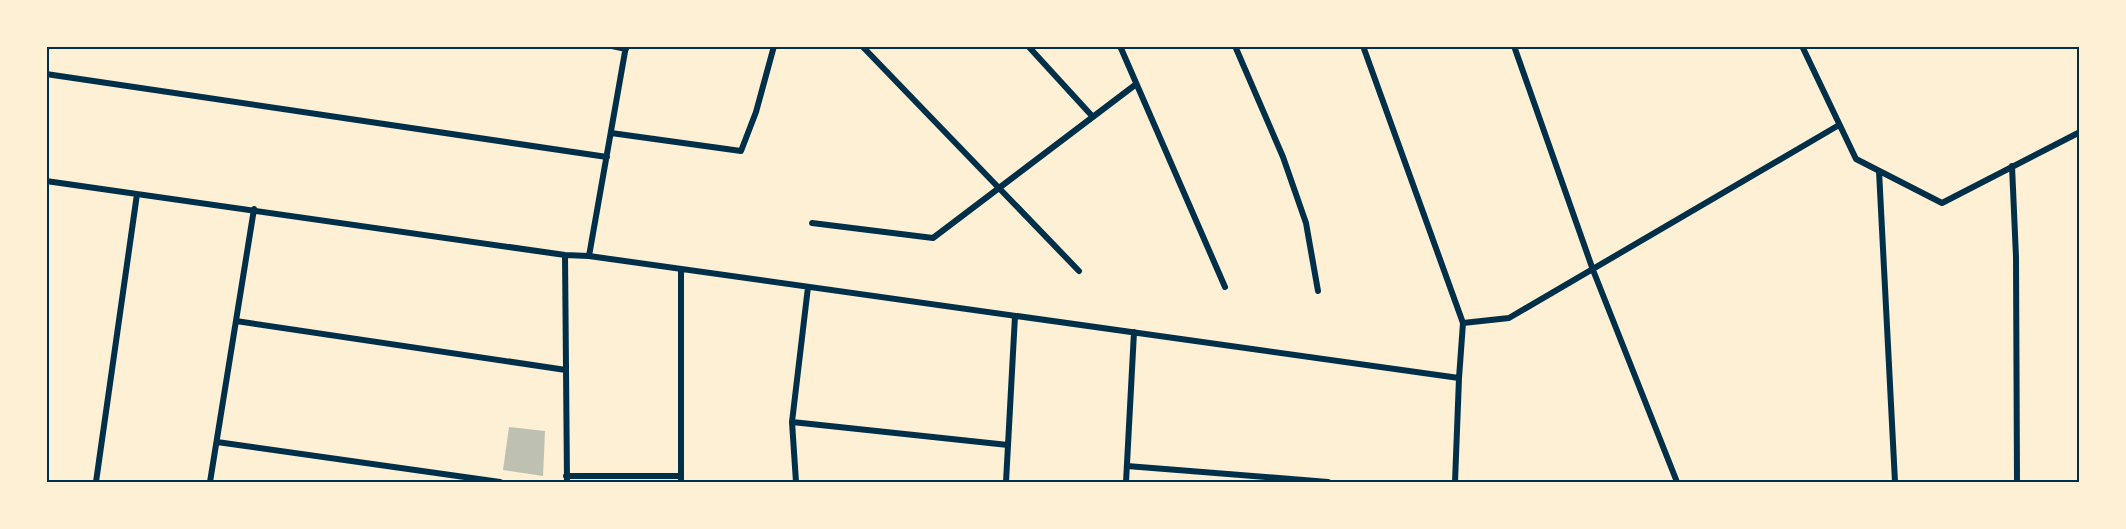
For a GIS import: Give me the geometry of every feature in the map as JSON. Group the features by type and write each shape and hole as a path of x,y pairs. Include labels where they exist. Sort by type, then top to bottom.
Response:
{"street":[{"path":"588,256 626,48 612,46"},
{"path":"611,133 741,151 756,112 774,46"},
{"path":"862,46 1079,271"},
{"path":"1028,46 1093,117"},
{"path":"1120,46 1135,85 1225,287"},
{"path":"1363,46 1463,322 1455,483"},
{"path":"1514,46 1593,270 1677,483"},
{"path":"1802,46 1856,159 1942,202 2079,132"},
{"path":"1237,47 1302,212 1318,291"},
{"path":"46,74 607,157"},
{"path":"812,223 933,238 1135,85"},
{"path":"1463,322 1509,318 1839,125"},
{"path":"2012,166 2016,256 2017,483"},
{"path":"1878,171 1895,483"},
{"path":"46,181 1459,378"},
{"path":"96,483 137,194"},
{"path":"210,483 254,209"},
{"path":"565,255 566,479 681,479 681,269"},
{"path":"796,483 792,422 808,287"},
{"path":"1006,483 1015,316"},
{"path":"236,321 566,370"},
{"path":"1126,483 1134,332"},
{"path":"792,422 1008,445"},
{"path":"216,442 500,483"},
{"path":"1127,466 1242,479 1328,483"}],"building":[{"path":"509,427 545,431 543,476 503,470"}]}
